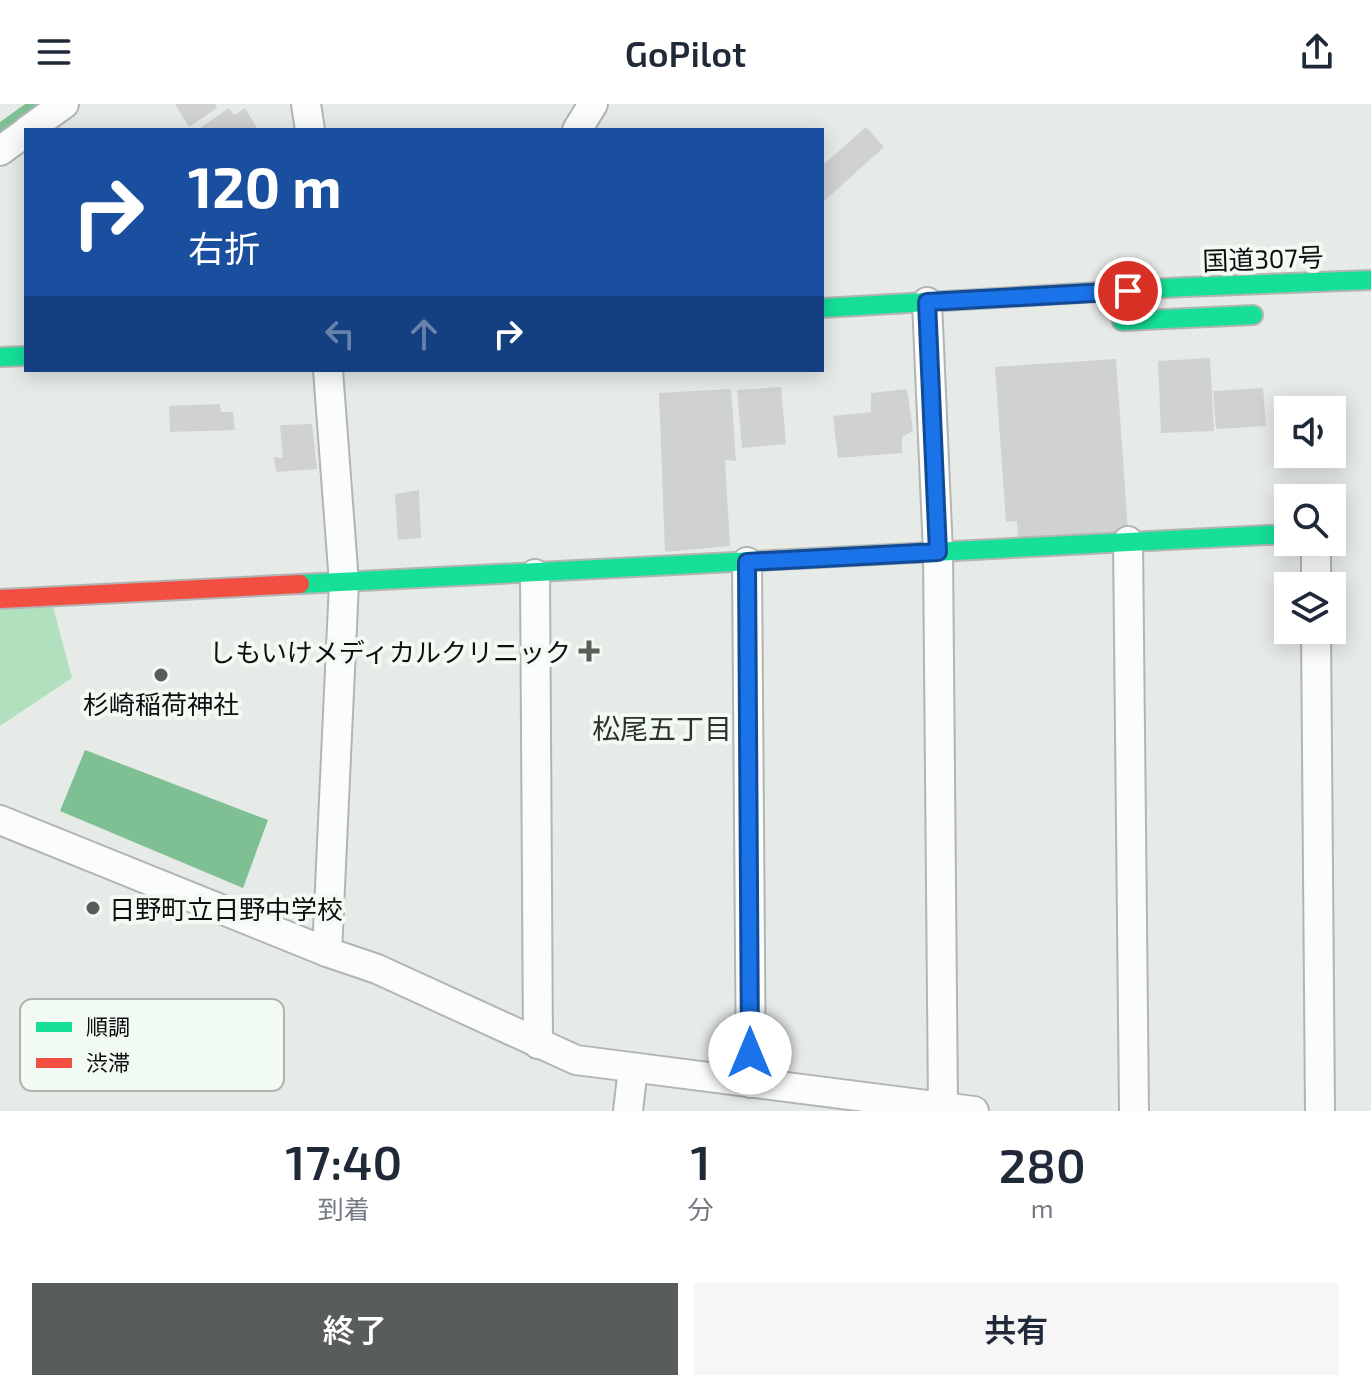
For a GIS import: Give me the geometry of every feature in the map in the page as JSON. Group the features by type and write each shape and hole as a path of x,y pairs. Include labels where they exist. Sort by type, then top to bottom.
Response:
{"main road":[{"name":"国道307号","path":"824,308 928,323 1185,287 1371,280"},
{"path":"1102,322 1276,313"},
{"path":"0,357 24,356"},
{"path":"0,599 1274,535"}],"street":[{"path":"31,128 64,104"},
{"path":"306,104 310,128"},
{"path":"578,128 593,104"},
{"path":"0,151 24,133"},
{"path":"928,323 938,552 943,1107"},
{"path":"327,952 344,583 328,372"},
{"path":"1128,541 1134,1111"},
{"path":"747,562 751,1083"},
{"path":"535,574 538,1044"},
{"path":"1316,644 1320,1111"},
{"path":"0,820 327,952 377,969 576,1060 751,1083 834,1103 974,1111"},
{"path":"628,1111 633,1068"}],"shaded area":[{"path":"53,607 72,678 0,726 0,610"},
{"path":"85,750 268,820 243,888 60,811"}],"building":[{"path":"175,104 215,104 217,108 189,127"},
{"path":"229,108 234,115 245,108 257,128 200,128"},
{"path":"866,127 884,147 824,201 824,164"},
{"path":"1210,358 1214,431 1161,433 1158,361"},
{"path":"1116,359 1128,531 1018,539 1017,521 1006,522 995,367"},
{"path":"781,387 786,444 742,448 737,390"},
{"path":"1263,388 1266,426 1216,429 1213,391"},
{"path":"731,389 736,461 725,460 730,546 665,552 659,393"},
{"path":"907,389 913,431 902,437 902,453 838,458 833,416 871,412 871,393"},
{"path":"220,404 221,412 233,412 235,430 170,432 169,406"},
{"path":"312,424 317,469 276,472 274,457 283,458 280,425"},
{"path":"419,490 421,538 398,540 395,494"}],"waterway":[{"path":"0,127 32,104"}],"traffic: fast":[{"path":"824,308 1185,287 1371,280"},
{"path":"1122,321 1253,315"},
{"path":"0,357 24,356"},
{"path":"300,584 1274,535"}],"traffic: jam":[{"path":"0,599 300,584"}],"place":[{"name":"しもいけメディカルクリニック","path":"589,651"},
{"name":"杉崎稲荷神社","path":"161,675"},
{"name":"日野町立日野中学校","path":"93,908"}],"district":[{"name":"松尾五丁目","path":"662,728"}],"route":[{"path":"750,1053 747,562 938,552 927,302 1128,291"}]}
